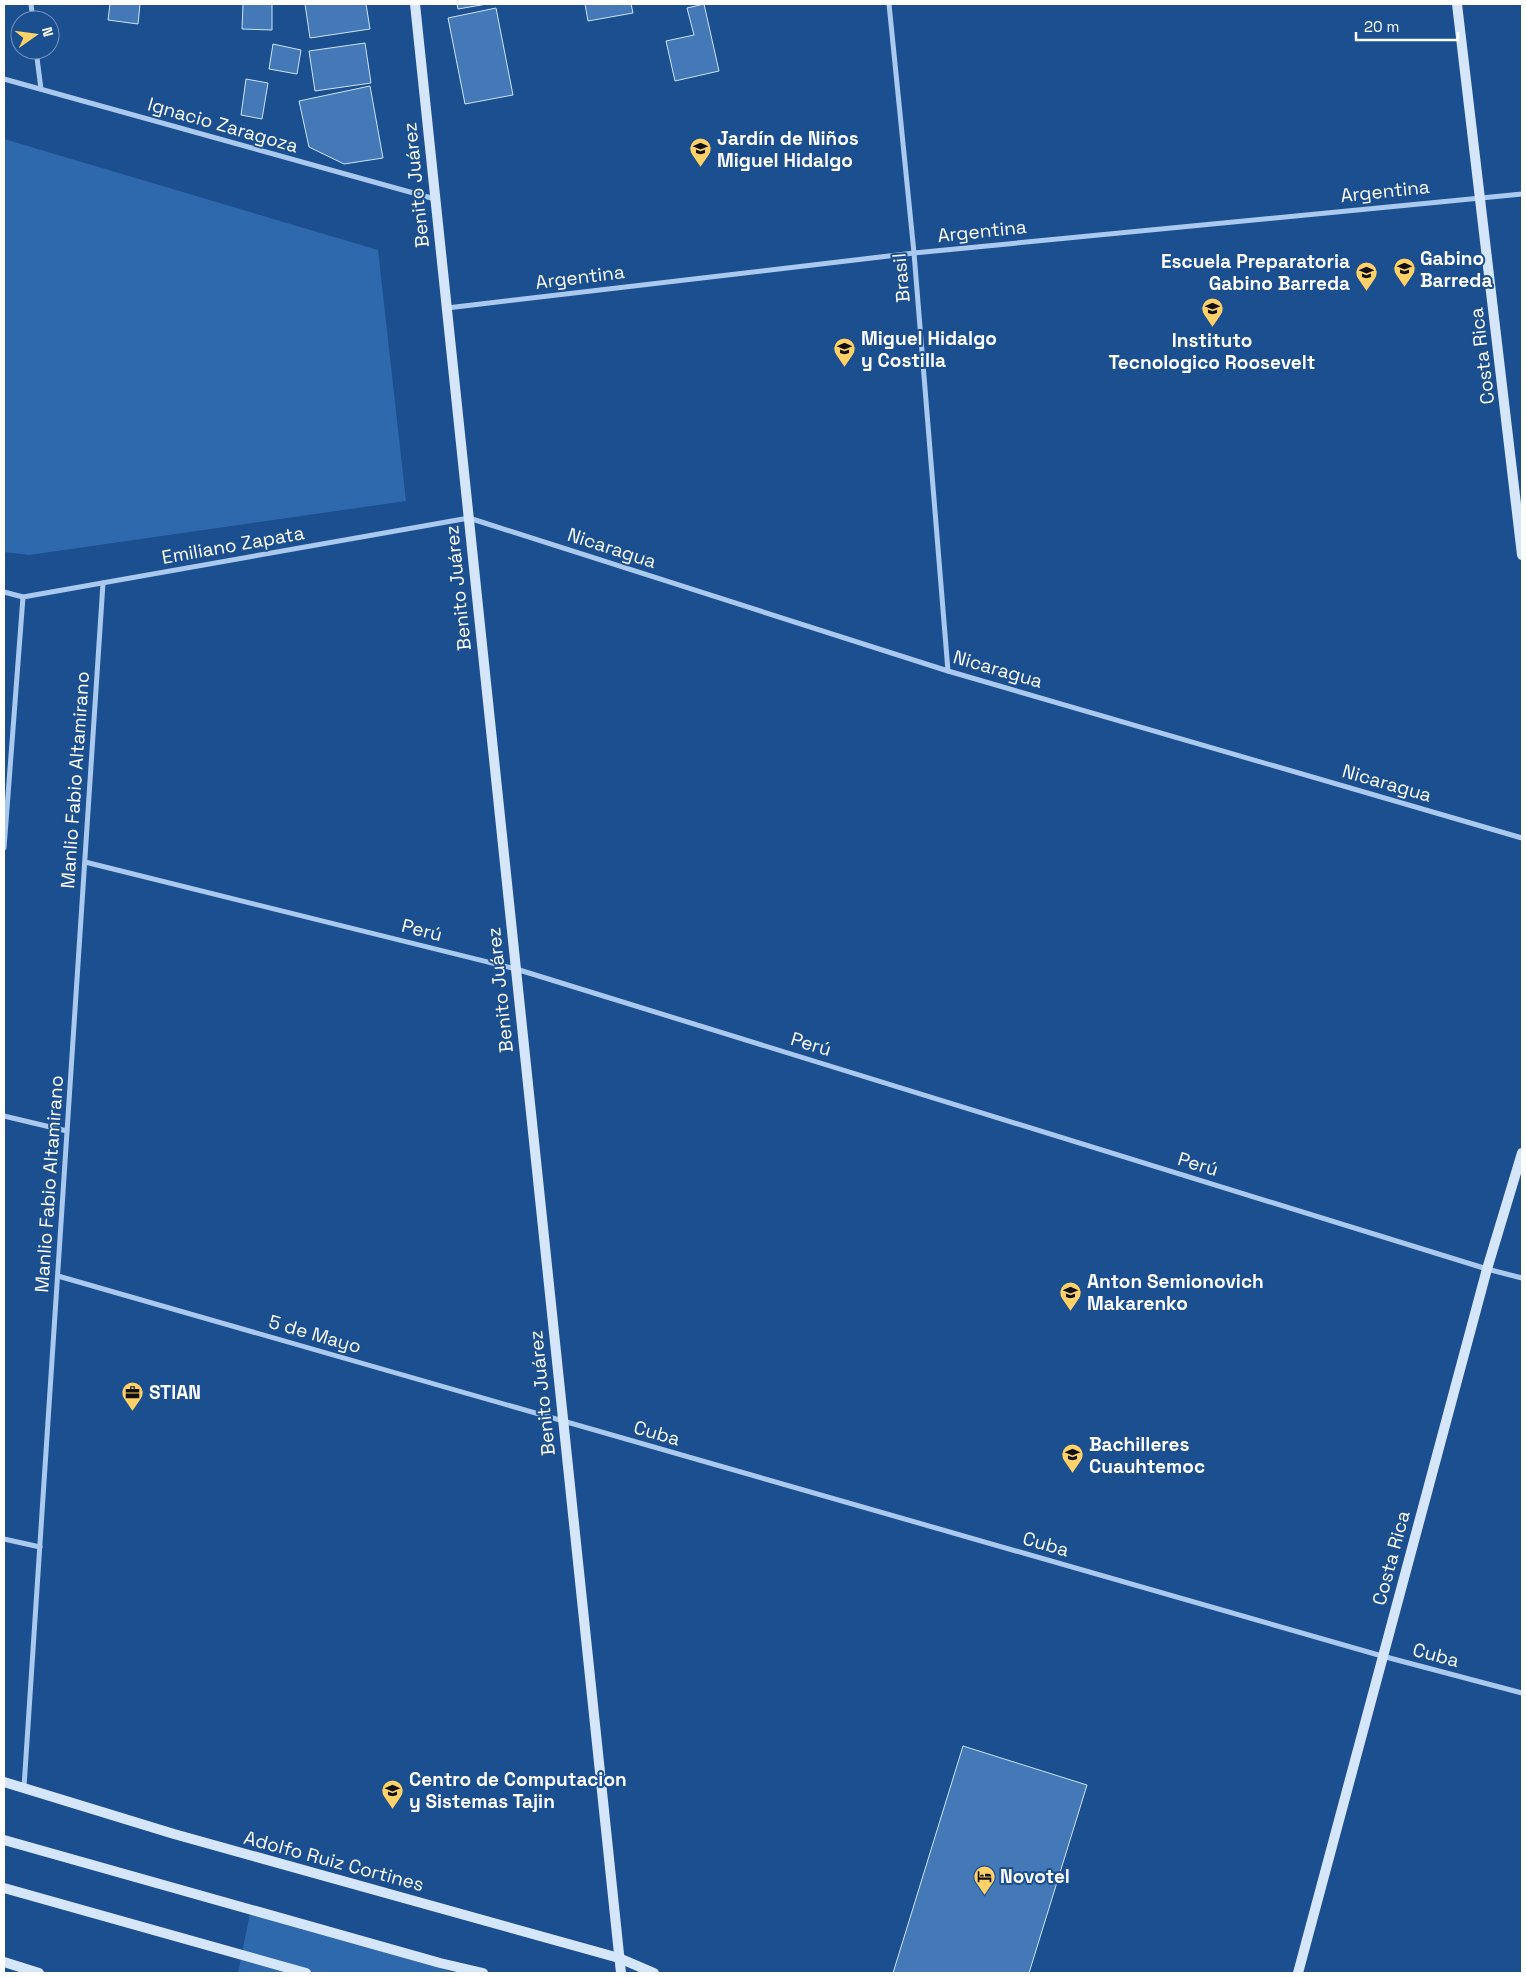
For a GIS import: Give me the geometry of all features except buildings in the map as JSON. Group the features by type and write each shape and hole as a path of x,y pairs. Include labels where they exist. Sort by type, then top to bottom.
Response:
{"street":[{"name":"Benito Juárez","path":"415,4 621,1973"},
{"name":"Brasil","path":"889,4 914,253 948,671"},
{"name":"Costa Rica","path":"1457,4 1522,555"},
{"path":"37,60 41,89"},
{"name":"Ignacio Zaragoza","path":"4,78 435,199"},
{"name":"Argentina","path":"446,308 914,253 1481,196 1522,194"},
{"name":"Nicaragua","path":"469,518 948,671 1522,838"},
{"name":"Emiliano Zapata","path":"4,592 24,597 469,518"},
{"name":"Manlio Fabio Altamirano","path":"24,1788 103,583"},
{"path":"4,848 24,597"},
{"name":"Perú","path":"85,862 516,968 1487,1269 1522,1278"},
{"path":"4,1116 67,1131"},
{"name":"Costa Rica","path":"1298,1973 1487,1269 1522,1153"},
{"name":"5 de Mayo","path":"58,1276 563,1421"},
{"name":"Cuba","path":"563,1421 1382,1656 1522,1693"},
{"path":"4,1539 40,1547"},
{"name":"Adolfo Ruiz Cortines","path":"4,1782 174,1834 619,1958 654,1973"},
{"path":"4,1840 440,1963 483,1973"},
{"path":"4,1888 306,1973"},
{"path":"4,1962 39,1973"}],"shaded area":[{"path":"4,139 378,250 406,501 29,555 4,552"},
{"path":"250,1913 456,1973 238,1973"}],"place":[{"name":"Jardín de Niños Miguel Hidalgo","path":"701,168"},
{"name":"Gabino Barreda","path":"1404,288"},
{"name":"Escuela Preparatoria Gabino Barreda","path":"1366,291"},
{"name":"Instituto Tecnologico Roosevelt","path":"1212,328"},
{"name":"Miguel Hidalgo y Costilla","path":"845,368"},
{"name":"Anton Semionovich Makarenko","path":"1071,1311"},
{"name":"STIAN","path":"133,1411"},
{"name":"Bachilleres Cuauhtemoc","path":"1073,1474"},
{"name":"Centro de Computacion y Sistemas Tajin","path":"393,1809"},
{"name":"Novotel","path":"984,1895"}]}
